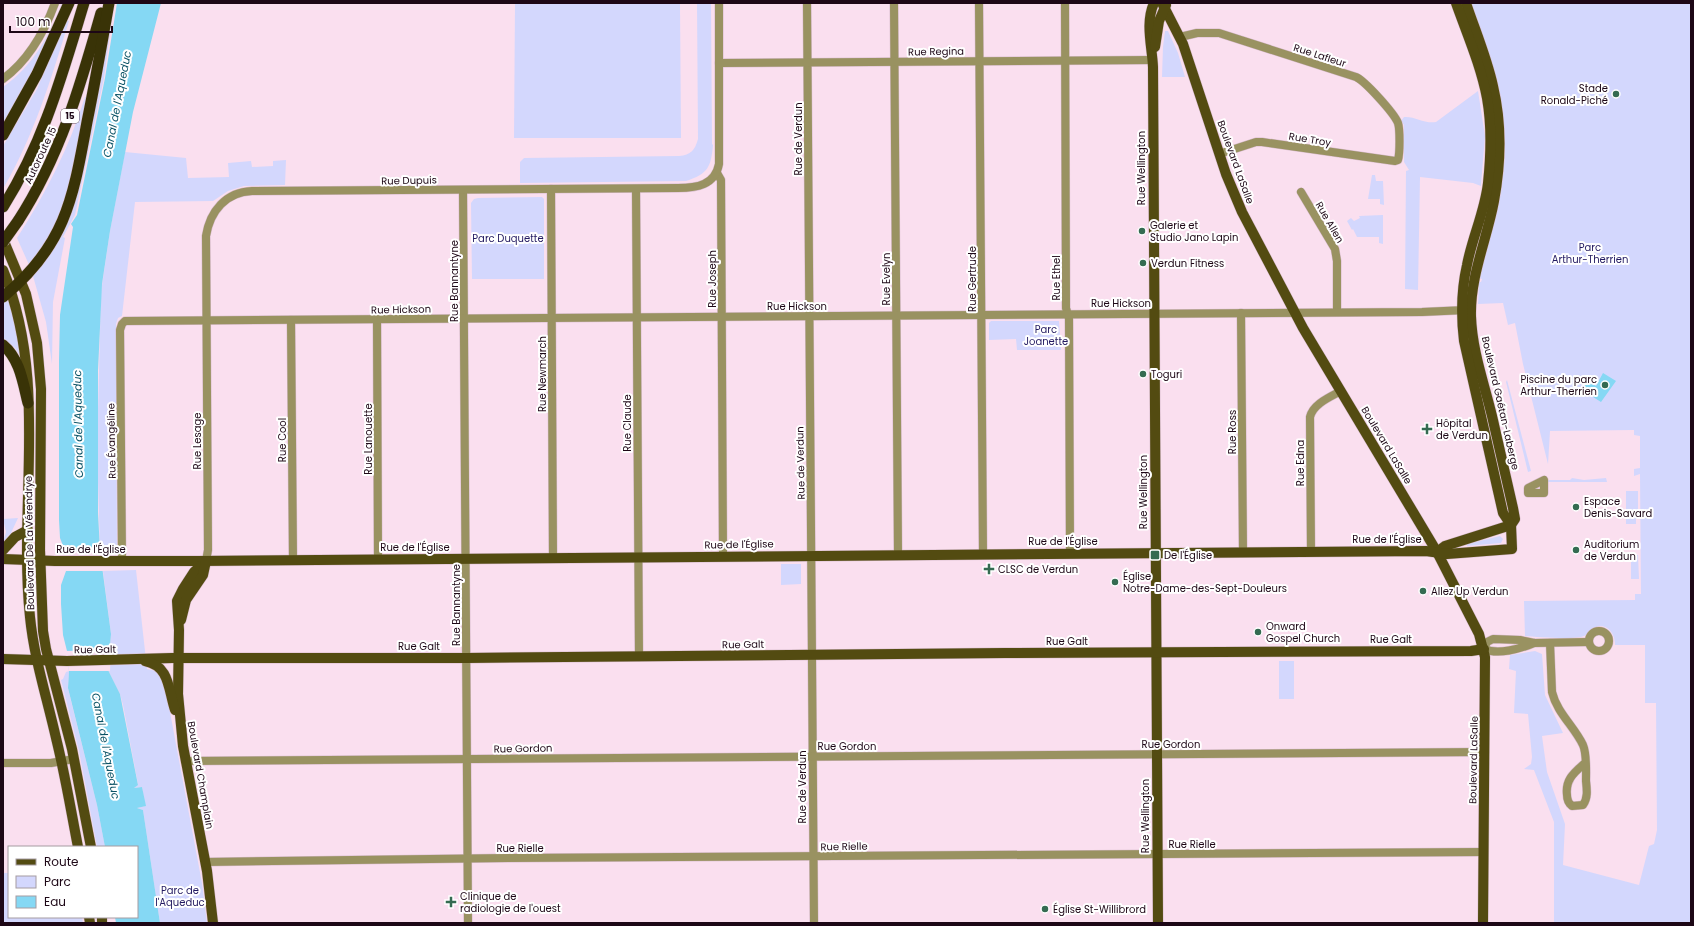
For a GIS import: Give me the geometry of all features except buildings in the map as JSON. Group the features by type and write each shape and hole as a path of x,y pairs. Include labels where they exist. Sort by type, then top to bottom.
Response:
{"highway":[{"path":"3,134 34,80 69,3"},
{"name":"Autoroute 15","path":"5,203 31,157 48,119 84,3"},
{"name":"Autoroute 15","path":"3,240 18,221 42,180 64,132 104,3"},
{"path":"7,294 22,281 41,259 54,238 70,203 100,60 109,3"},
{"path":"3,345 17,363 28,403"}],"main road":[{"name":"Rue Wellington","path":"1154,3 1151,10 1150,25 1153,60 1158,923"},
{"name":"Boulevard Gaétan-Laberge","path":"1456,3 1484,87 1490,118 1487,189 1466,266 1466,310 1469,340 1496,458 1504,491 1515,519 1510,526 1512,549"},
{"name":"Boulevard Gaétan-Laberge","path":"1466,3 1493,86 1498,115 1500,142 1496,189 1466,310"},
{"name":"Rue Wellington","path":"1153,60 1159,21 1165,5"},
{"name":"Boulevard LaSalle","path":"1165,5 1180,38 1219,154 1242,212 1295,312 1437,552 1479,634 1484,649 1485,752 1483,923"},
{"name":"Boulevard De La Vérendrye","path":"3,240 22,281 32,319 40,371 43,631 49,661 74,759 91,846"},
{"name":"Boulevard De La Vérendrye","path":"3,270 7,294 25,347 28,403 28,561 30,617 37,661 62,761 78,846"},
{"name":"Rue de l'Église","path":"1437,552 1445,546 1510,526"},
{"path":"3,550 16,538 28,530"},
{"name":"Rue de l'Église","path":"3,559 28,561 206,561 1243,552 1437,552 1447,554 1512,549"},
{"name":"Boulevard Champlain","path":"206,561 203,575 186,600 179,630 178,694 180,725 185,761 205,862 213,923"},
{"name":"Rue Galt","path":"3,659 67,661 140,660 150,658 639,657 1156,652 1471,651 1484,649"},
{"path":"140,660 155,664 165,674 180,725"}],"street":[{"path":"3,80 19,66 33,49 46,26 55,3"},
{"name":"Rue Joseph","path":"719,3 719,164 717,173 721,180 723,556"},
{"name":"Rue de Verdun","path":"807,3 814,923"},
{"name":"Rue Evelyn","path":"894,3 898,554"},
{"name":"Rue Gertrude","path":"979,3 983,554"},
{"name":"Rue Ethel","path":"1065,3 1070,553"},
{"name":"Rue Lafleur","path":"1180,38 1197,33 1210,32 1223,34 1360,79 1365,82 1397,121 1398,160"},
{"name":"Rue Regina","path":"719,63 1153,60"},
{"name":"Rue Troy","path":"1219,154 1256,142 1262,142 1393,162 1398,160"},
{"name":"Rue Dupuis","path":"206,320 206,244 208,226 217,208 230,197 241,192 687,188 696,187 711,180 717,173"},
{"name":"Rue Newmarch","path":"551,189 553,558"},
{"name":"Rue Claude","path":"636,189 639,657"},
{"name":"Rue Bannantyne","path":"463,190 468,923"},
{"name":"Rue Allen","path":"1301,192 1335,249 1337,255 1337,312"},
{"name":"Rue Hickson","path":"124,322 206,320 1241,313 1466,310"},
{"name":"Rue Ross","path":"1241,313 1243,552"},
{"name":"Rue Lanouette","path":"377,319 378,559"},
{"name":"Rue Lesage","path":"206,320 208,550 206,561"},
{"name":"Rue Cool","path":"291,320 293,560"},
{"name":"Rue Évangéline","path":"122,561 120,330 124,322"},
{"name":"Rue Edna","path":"1311,552 1310,417 1312,411 1316,407 1341,391"},
{"name":"Rue Galt","path":"1534,643 1514,649 1495,652 1484,649 1487,642 1493,639 1520,640 1534,643 1588,642"},
{"path":"1550,643 1552,692 1554,699 1583,745 1585,763 1587,797 1583,805 1572,806 1567,800 1566,784 1572,774 1585,763"},
{"name":"Rue Gordon","path":"185,761 1485,752"},
{"path":"3,763 51,763 74,759"},
{"name":"Rue Rielle","path":"205,862 468,858 1484,852"}],"green space":[{"path":"62,3 64,3 40,57 3,123 3,87 23,70 39,50 52,27"},
{"path":"515,3 680,3 681,138 514,138"},
{"path":"697,3 711,3 713,145 711,159 707,169 699,176 686,181 520,183 520,162 524,158 679,156 692,151 698,139"},
{"name":"Parc Arthur-Therrien","path":"1471,3 1691,3 1691,923 1554,923 1554,822 1534,770 1524,769 1531,764 1532,757 1528,714 1514,713 1516,671 1509,669 1510,655 1535,651 1542,654 1545,695 1563,733 1542,736 1547,772 1565,824 1563,865 1639,885 1649,846 1654,844 1657,830 1656,703 1645,703 1645,645 1615,645 1612,633 1602,626 1597,627 1586,635 1573,638 1525,636 1524,601 1635,600 1635,594 1641,594 1640,474 1634,476 1634,469 1640,468 1640,436 1634,435 1634,430 1550,431 1548,464 1523,364 1515,323 1508,325 1503,303 1478,304 1479,282 1481,282 1482,279 1479,278 1495,219 1502,184 1504,136 1502,113 1493,70"},
{"path":"66,20 69,21 41,107 24,149 3,189 3,146 37,89"},
{"path":"111,26 104,78 75,215 63,237 65,238 53,302 52,364 46,322 33,276 52,249 102,67"},
{"path":"1165,31 1168,31 1178,53 1185,77 1162,77"},
{"path":"1478,91 1485,136 1481,186 1473,183 1420,177 1418,290 1405,289 1406,171 1409,170 1404,162 1404,125 1401,121 1404,117 1408,117 1427,122 1436,122"},
{"path":"85,97 88,97 72,182 56,227 30,267 17,238 38,204 56,170 72,134"},
{"path":"125,152 186,158 188,178 229,177 228,163 251,161 252,167 273,166 273,161 286,160 285,185 244,186 228,191 213,201 135,202 122,316 118,318 116,324 117,550 100,551 97,448 101,292 110,231"},
{"path":"1372,175 1375,175 1376,181 1383,181 1384,205 1380,204 1380,199 1368,199"},
{"name":"Parc Duquette","path":"542,197 544,199 544,279 472,279 471,203 474,199"},
{"path":"1383,215 1383,244 1379,243 1379,237 1357,237 1347,221 1351,218 1354,221 1360,218 1359,216"},
{"path":"5,300 9,301 14,318 22,359 15,348 3,338 3,302"},
{"name":"Parc Joanette","path":"991,321 1059,321 1061,350 1017,350 1016,339 989,340 989,323"},
{"path":"1507,380 1531,471 1528,472 1506,382"},
{"path":"1572,478 1584,480 1606,478 1607,482 1544,482 1544,480 1570,480"},
{"path":"1626,491 1638,491 1638,517 1636,519 1636,524 1626,524"},
{"path":"18,518 11,533 3,542 6,532 3,519"},
{"path":"1500,536 1503,539 1501,543 1467,546 1467,544"},
{"path":"1631,555 1638,555 1639,579 1631,579"},
{"path":"781,564 801,564 801,584 781,585"},
{"name":"Parc de l'Aqueduc","path":"136,570 147,669 156,671 164,680 202,883 207,923 160,923 143,810 137,808 145,806 142,787 134,788 138,784 123,705 120,694 108,670 111,634 103,571"},
{"path":"1279,661 1294,661 1294,699 1279,699"},
{"path":"69,671 68,688 97,805 105,846 97,846 79,751 61,680 66,672"},
{"path":"3,873 8,873 8,918 82,918 83,923 3,923"}],"water":[{"name":"Canal de l'Aqueduc","path":"117,3 161,3 133,112 110,231 102,284 98,371 98,512 100,551 111,634 108,670 120,694 138,785 134,788 142,787 146,806 137,808 143,810 160,923 116,923 115,918 138,918 138,846 105,846 97,805 68,688 69,671 67,651 63,635 61,585 66,571 65,551 60,538 59,520 60,315 73,227 71,224 77,215 105,78"},
{"path":"1603,373 1616,381 1601,402 1582,390 1588,381 1596,386"}],"pier":[{"path":"63,551 102,551 105,571 64,571"},
{"path":"111,650 110,671 69,671 65,651"}],"place":[{"name":"Stade Ronald-Piché","path":"1616,94"},
{"name":"Galerie et Studio Jano Lapin","path":"1142,231"},
{"name":"Verdun Fitness","path":"1143,263"},
{"name":"Toguri","path":"1143,374"},
{"name":"Piscine du parc Arthur-Therrien","path":"1605,385"},
{"name":"Hôpital de Verdun","path":"1427,429"},
{"name":"Espace Denis-Savard","path":"1576,507"},
{"name":"Auditorium de Verdun","path":"1576,550"},
{"name":"De l'Église","path":"1155,555"},
{"name":"CLSC de Verdun","path":"989,569"},
{"name":"Église Notre-Dame-des-Sept-Douleurs","path":"1115,582"},
{"name":"Allez Up Verdun","path":"1423,591"},
{"name":"Onward Gospel Church","path":"1258,632"},
{"name":"Clinique de radiologie de l'ouest","path":"451,902"},
{"name":"Église St-Willibrord","path":"1045,909"}]}
